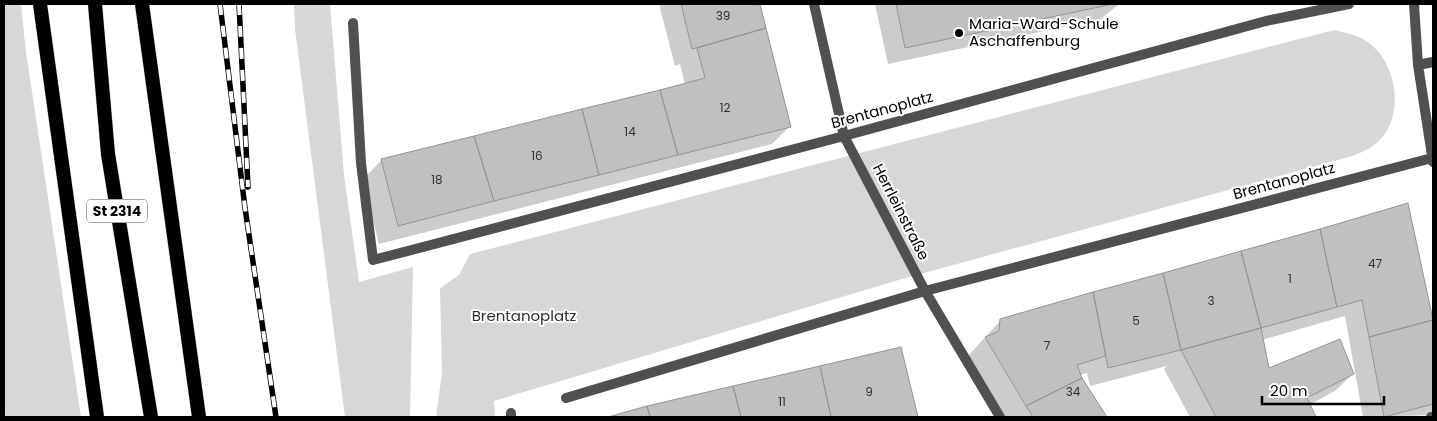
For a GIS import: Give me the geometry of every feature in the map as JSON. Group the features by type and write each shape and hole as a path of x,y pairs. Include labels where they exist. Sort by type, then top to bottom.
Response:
{"highway":[{"path":"40,4 97,417"},
{"name":"St 2314","path":"94,4 108,154 151,417"},
{"path":"142,4 199,417"}],"street":[{"name":"Herrleinstraße","path":"814,4 844,136 925,291 1000,417"},
{"name":"Brentanoplatz","path":"353,23 361,163 373,260 844,136 1258,23 1349,4"},
{"path":"1414,4 1418,65 1433,160"},
{"path":"1418,65 1433,62"},
{"name":"Brentanoplatz","path":"566,398 925,291 1433,160"}],"green space":[{"path":"4,4 21,4 26,52 81,417 6,417 4,409"},
{"path":"294,4 330,4 344,175 359,282 413,267 410,417 345,417 295,29"},
{"name":"Brentanoplatz","path":"1334,30 1357,36 1369,43 1387,65 1392,79 1395,94 1391,123 1384,136 1373,146 1361,152 1349,157 902,279 494,401 495,417 436,417 442,373 440,288 459,275 470,254"}],"building":[{"path":"681,4 760,4 766,28 692,49"},
{"name":"Maria-Ward-Schule Aschaffenburg","path":"896,4 1113,4 905,48"},
{"path":"766,28 791,127 678,155 660,90 705,78 697,48"},
{"path":"660,90 678,155 599,175 582,109"},
{"path":"582,109 599,175 494,201 474,136"},
{"path":"474,136 494,201 398,226 381,159"},
{"path":"1408,203 1433,320 1369,337 1362,300 1337,307 1320,229"},
{"path":"1320,229 1337,307 1261,328 1241,251"},
{"path":"1241,251 1261,328 1181,350 1163,273"},
{"path":"1163,273 1181,350 1108,368 1093,292"},
{"path":"1093,292 1106,356 1077,365 1082,378 1026,406 985,337 999,331 1000,319"},
{"path":"1433,320 1433,404 1384,417 1369,337"},
{"path":"1261,328 1269,368 1340,339 1354,374 1307,398 1316,417 1216,417 1181,350"},
{"path":"901,347 918,417 831,417 820,366"},
{"path":"820,366 831,417 741,417 733,386"},
{"path":"1082,378 1107,417 1033,417 1026,406"},
{"path":"733,386 741,417 650,417 647,406"},
{"path":"647,406 650,417 608,417"}],"railway":[{"path":"220,4 245,208 276,417"},
{"path":"239,4 248,187"}],"place":[{"name":"Maria-Ward-Schule Aschaffenburg","path":"959,33"}]}
